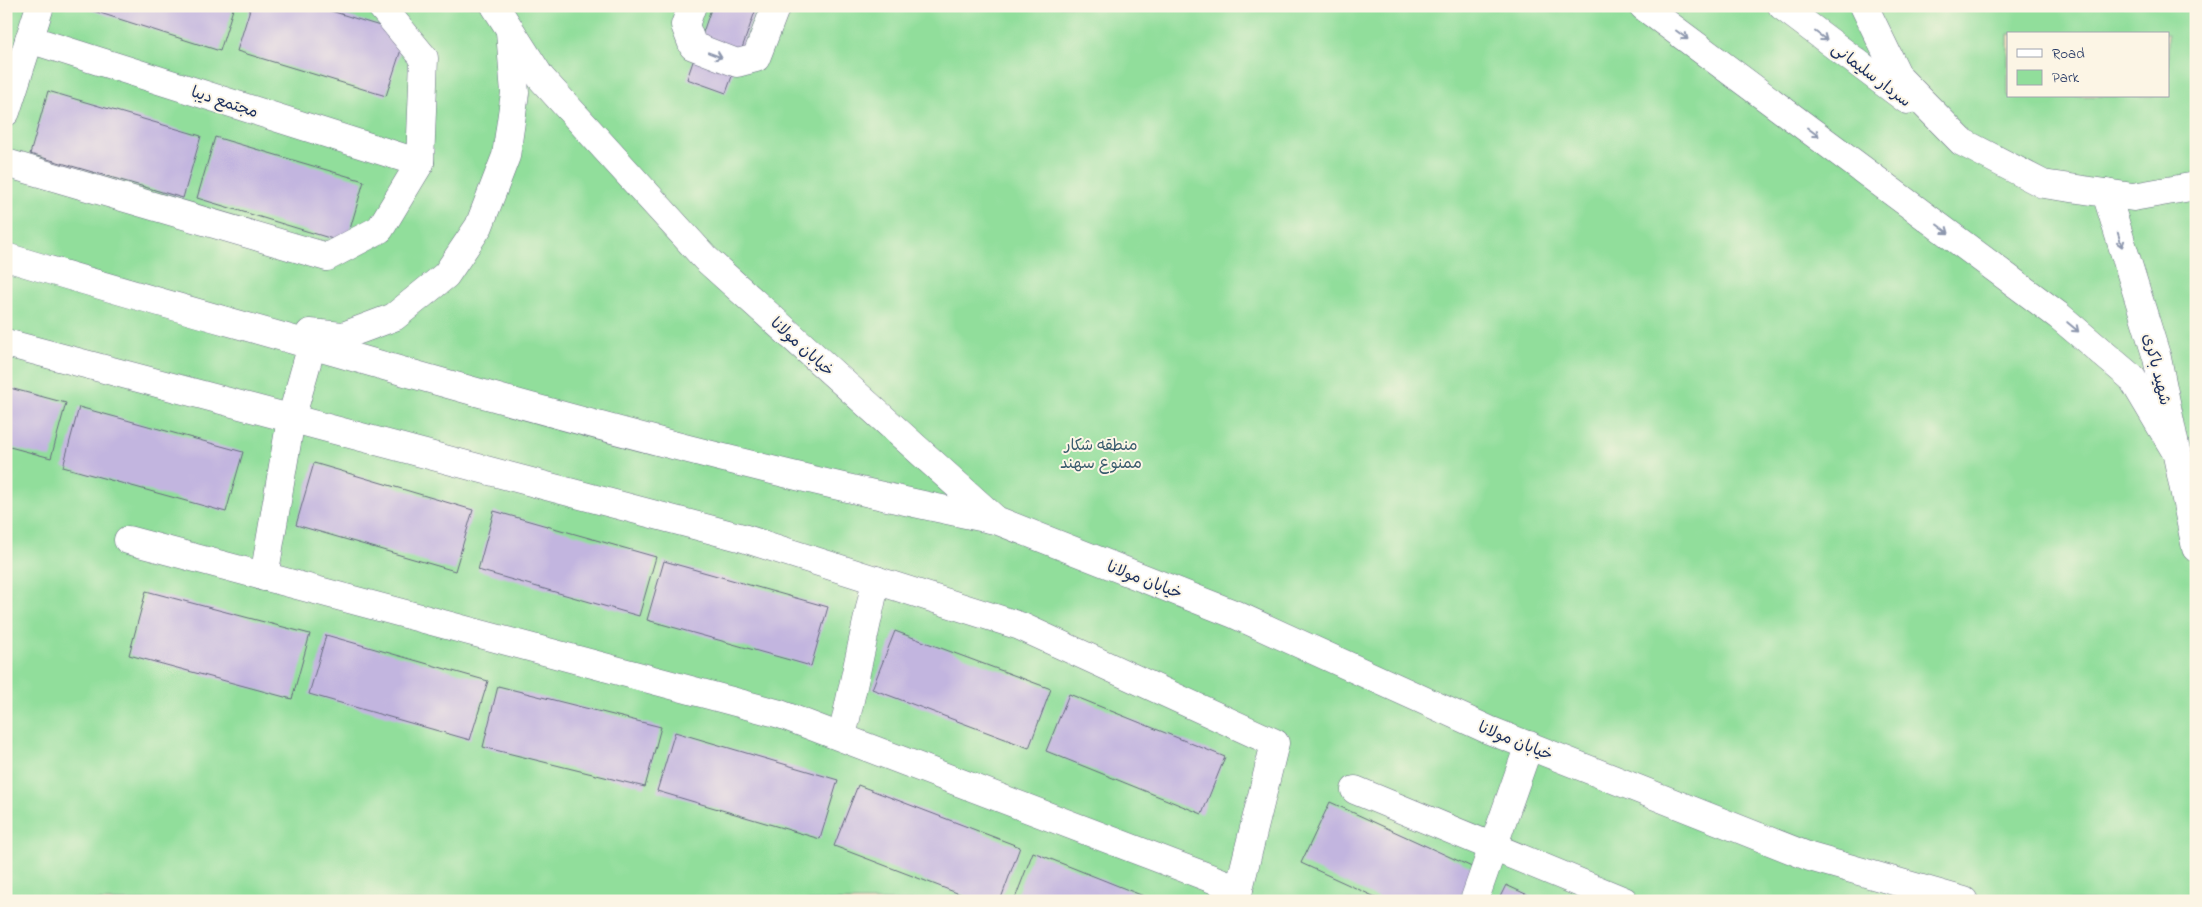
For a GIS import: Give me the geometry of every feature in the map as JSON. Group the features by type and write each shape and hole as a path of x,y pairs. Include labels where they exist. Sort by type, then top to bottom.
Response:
{"street":[{"path":"6,112 40,6"},
{"path":"6,163 327,257 380,229 420,163 424,58 381,6"},
{"path":"692,6 685,25 693,46 737,63 756,58 776,6"},
{"path":"1643,6 2059,316 2132,378 2179,457"},
{"name":"سردار سلیمانی","path":"1782,6 1962,142"},
{"path":"1864,6 1899,78 1962,142 2043,184 2133,197 2196,186"},
{"path":"254,328 343,336 394,317 446,275 479,226 506,156 515,93 502,17"},
{"name":"خیابان مولانا","path":"502,17 541,78 705,258 996,520 1234,614 1529,745 1810,856 1964,901"},
{"name":"مجتمع دیبا","path":"30,39 420,163"},
{"name":"شهید باکری","path":"2106,193 2157,358 2179,457 2196,548"},
{"path":"6,257 469,390 733,461 902,502 996,520"},
{"path":"6,343 743,538 1020,626 1275,743 1237,895 780,714 128,540"},
{"path":"264,577 291,418 312,345"},
{"path":"842,737 876,580"},
{"path":"1474,901 1529,745"},
{"path":"1355,790 1624,901"}],"green space":[{"name":"منطقه شکار ممنوع سهند","path":"6,6 2196,6 2196,901 6,901"}],"building":[{"path":"78,6 234,6 220,51"},
{"path":"251,6 315,6 406,34 386,96 237,51"},
{"path":"712,6 757,6 726,93 687,79"},
{"path":"48,91 201,136 183,198 30,154"},
{"path":"215,137 364,181 346,243 197,198"},
{"path":"6,387 66,403 51,458 6,446"},
{"path":"79,407 243,452 226,512 63,467"},
{"path":"314,463 473,510 455,571 296,525"},
{"path":"494,511 656,557 639,616 478,570"},
{"path":"664,561 828,607 811,666 647,620"},
{"path":"146,591 310,634 292,699 129,655"},
{"path":"895,631 1051,689 1029,748 872,689"},
{"path":"326,635 488,681 470,740 309,694"},
{"path":"498,686 661,727 645,787 483,747"},
{"path":"1069,694 1225,757 1202,814 1046,751"},
{"path":"675,732 838,780 820,839 657,791"},
{"path":"858,785 1020,847 1000,901 978,901 834,846"},
{"path":"1330,802 1474,868 1459,901 1384,901 1301,863"},
{"path":"1033,852 1156,901 1014,901"},
{"path":"1506,885 1541,901 1498,901"}]}
